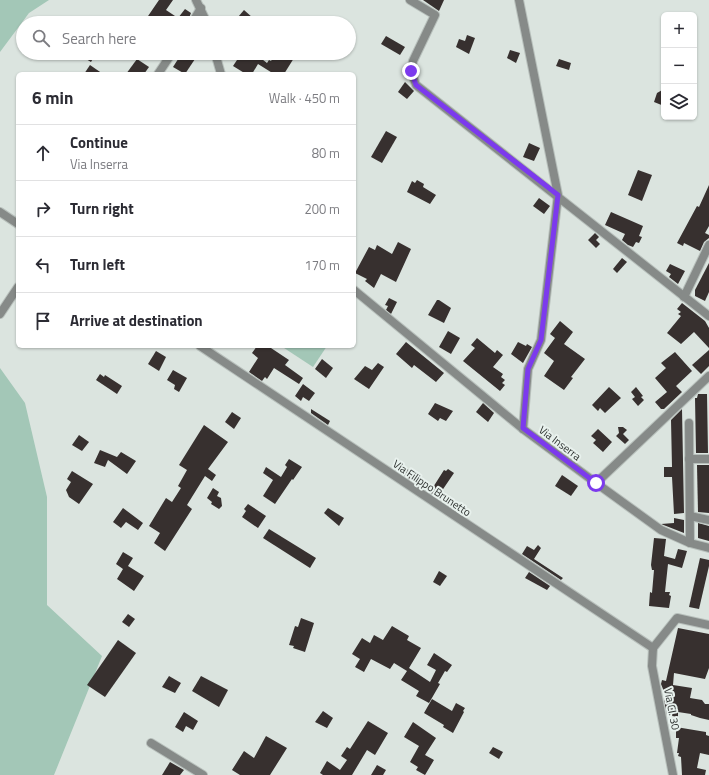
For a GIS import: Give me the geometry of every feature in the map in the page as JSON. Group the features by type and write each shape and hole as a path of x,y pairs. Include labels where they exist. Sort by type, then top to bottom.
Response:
{"street":[{"path":"196,0 204,16"},
{"path":"410,0 435,15 413,61 411,71 416,85 558,195 684,297 708,314"},
{"path":"519,0 558,195 541,340 528,369 523,428"},
{"path":"196,16 201,8"},
{"path":"159,72 167,60"},
{"path":"217,60 220,72"},
{"path":"0,212 16,223"},
{"path":"684,297 709,245"},
{"path":"0,314 16,290"},
{"name":"Via Inserra","path":"356,292 523,428 596,483 661,530 690,543 709,548"},
{"name":"Via Filippo Brunetto","path":"203,348 653,648"},
{"path":"596,483 709,376"},
{"path":"689,423 690,543"},
{"path":"689,459 709,458"},
{"path":"690,516 709,520"},
{"path":"653,648 677,618 709,625"},
{"name":"Via Cl. 30","path":"653,648 652,666 673,775"},
{"path":"151,743 203,775"}],"green space":[{"path":"0,0 49,0 27,16 16,16 16,30 0,52"},
{"path":"284,348 326,348 313,367"},
{"path":"0,368 25,403 47,497 47,605 102,656 54,775 0,775"}],"building":[{"path":"159,0 173,0 166,10 175,16 148,16"},
{"path":"423,0 444,0 439,11"},
{"path":"185,9 191,13 190,16 180,16"},
{"path":"244,10 251,16 239,16"},
{"path":"467,35 475,38 469,54 456,47 459,39 465,41"},
{"path":"386,36 405,47 400,55 381,44"},
{"path":"510,50 520,53 516,63 507,58"},
{"path":"559,59 571,63 569,70 556,66"},
{"path":"136,60 149,67 145,72 127,72"},
{"path":"178,60 194,60 186,72 182,72 173,67"},
{"path":"237,60 263,60 267,63 269,60 293,60 285,72 271,72 258,64 253,72 243,72 233,66"},
{"path":"90,65 100,72 85,72"},
{"path":"405,82 414,91 407,99 398,92"},
{"path":"661,91 661,105 654,102 657,93"},
{"path":"386,131 397,137 382,163 371,157"},
{"path":"529,143 540,148 534,161 523,157"},
{"path":"638,170 652,175 642,201 628,195"},
{"path":"417,180 424,184 423,187 436,195 430,204 407,192 412,181 415,183"},
{"path":"709,185 709,226 705,233 709,235 709,238 704,242 700,251 684,243 683,246 677,243 697,206 699,207"},
{"path":"539,198 550,206 544,214 533,206"},
{"path":"611,212 643,226 639,236 642,237 639,243 636,242 633,247 628,245 622,240 625,234 605,225"},
{"path":"595,233 599,237 596,240 600,244 596,248 588,240"},
{"path":"398,242 411,249 396,282 381,274 374,288 365,281 367,279 356,274 369,247 375,250 377,245 392,254"},
{"path":"622,258 627,262 617,273 613,269"},
{"path":"709,263 709,292 705,301 695,296 695,290"},
{"path":"670,264 685,271 678,284 669,277 671,274 666,271"},
{"path":"389,298 397,302 391,314 386,310 388,306 385,305"},
{"path":"437,300 451,308 444,323 428,315"},
{"path":"682,303 705,321 709,328 709,348 694,332 681,344 667,333 681,316 678,314 681,312 677,309"},
{"path":"560,321 573,332 564,344 585,359 571,377 573,378 564,390 544,376 554,361 544,353 555,338 550,334"},
{"path":"448,331 460,338 451,354 439,347"},
{"path":"477,338 495,353 497,350 503,355 493,367 503,374 501,377 505,380 502,383 505,385 500,391 463,361 475,348 471,345"},
{"path":"406,342 444,373 436,382 414,365 412,368 396,354"},
{"path":"518,342 532,347 523,363 511,354"},
{"path":"256,348 271,348 289,360 285,365 303,378 299,384 274,368 267,379 265,377 262,381 249,372 258,358 252,353"},
{"path":"709,350 709,366 701,374 692,365"},
{"path":"156,351 166,357 159,371 148,364"},
{"path":"675,352 692,371 676,386 682,392 664,409 661,409 655,402 667,392 655,378 666,368 661,363"},
{"path":"322,359 333,368 326,378 315,369"},
{"path":"378,363 384,367 369,389 354,379 365,366 372,370"},
{"path":"173,370 187,378 179,392 174,389 175,385 167,380"},
{"path":"100,374 104,377 105,375 122,386 117,394 96,380"},
{"path":"303,384 315,393 309,401 303,397 301,401 295,396"},
{"path":"609,387 621,398 605,413 600,408 598,411 592,405"},
{"path":"636,387 643,396 641,397 644,400 638,406 632,399 635,397 631,392"},
{"path":"698,394 707,394 708,453 696,453 695,398 697,398"},
{"path":"435,403 453,411 446,421 440,418 438,421 428,414"},
{"path":"483,403 494,413 488,422 476,412"},
{"path":"311,409 330,421 328,425 311,413"},
{"path":"682,409 684,513 674,514 672,477 664,477 664,467 672,467 671,420"},
{"path":"232,412 241,418 234,429 225,422"},
{"path":"204,425 228,442 208,469 216,475 212,481 205,476 187,505 192,509 165,551 154,543 160,533 149,526 166,498 172,502 181,488 178,486 187,470 179,465"},
{"path":"618,427 623,427 627,430 623,434 629,440 625,444 616,436 619,433"},
{"path":"598,429 612,442 603,452 593,443 596,440 591,436"},
{"path":"79,435 89,442 82,451 72,445"},
{"path":"100,450 117,457 121,452 136,461 127,474 108,460 105,467 94,463"},
{"path":"289,459 302,467 275,504 263,496 273,480 263,473 266,467 281,477 287,467 285,465"},
{"path":"697,465 709,465 709,513 698,512"},
{"path":"403,466 420,478 416,483 399,472"},
{"path":"448,469 454,473 437,498 430,492 444,470 446,471"},
{"path":"72,471 93,484 79,504 69,497 66,490 71,482 67,479"},
{"path":"562,475 578,486 571,496 555,486"},
{"path":"213,488 219,492 217,496 221,498 222,506 219,509 211,504 212,502 207,498"},
{"path":"248,504 266,516 258,528 242,517 246,511 244,509"},
{"path":"123,508 143,523 138,530 126,522 121,528 113,522"},
{"path":"328,508 344,518 339,526 324,513"},
{"path":"674,518 684,520 684,533 661,524 674,523"},
{"path":"698,523 709,526 709,541 698,538"},
{"path":"269,529 316,558 310,568 263,538"},
{"path":"654,538 666,539 664,556 675,559 678,549 687,551 682,568 668,564 665,592 670,592 669,595 671,596 669,608 649,606 654,570 652,570 651,565"},
{"path":"538,545 541,548 534,559 563,578 561,580 522,554 527,546 534,550"},
{"path":"123,552 133,558 128,566 144,576 134,591 117,579 123,569 116,564"},
{"path":"700,558 709,560 709,566 699,609 689,607"},
{"path":"439,571 447,576 440,586 433,582"},
{"path":"529,572 550,586 547,590 525,578"},
{"path":"128,614 135,619 129,627 122,622"},
{"path":"301,618 314,623 305,652 289,645 295,626 298,627"},
{"path":"392,626 409,636 407,640 421,648 409,668 430,682 436,670 427,665 434,653 452,665 447,672 445,671 438,683 440,684 429,703 416,696 419,691 401,680 407,671 394,663 390,669 371,659 364,672 355,667 360,659 352,654 362,638 370,643 374,635 383,640"},
{"path":"678,628 709,634 709,668 705,679 674,673 673,685 692,688 690,698 702,700 705,704 709,704 709,720 691,714 678,712 678,717 667,715 664,700 665,694 661,684 662,680 666,681"},
{"path":"118,640 136,653 105,697 87,685"},
{"path":"169,676 181,683 175,693 162,687"},
{"path":"201,676 228,690 219,707 192,691"},
{"path":"432,699 452,711 456,703 465,708 453,733 443,727 444,725 424,713"},
{"path":"323,711 333,718 327,728 315,722"},
{"path":"184,712 198,721 193,730 186,726 183,732 175,727"},
{"path":"368,721 388,733 375,755 367,750 352,775 323,775 320,773 327,761 340,770 347,760 341,756 347,747 350,749"},
{"path":"413,722 436,738 425,755 434,760 425,775 416,770 418,767 410,762 419,746 404,737"},
{"path":"676,727 706,732 706,735 709,736 709,755 700,753 697,768 706,770 705,775 682,775 681,757 678,756 679,753 677,753 679,738 676,738"},
{"path":"266,736 287,748 270,775 240,775 232,770 244,751 254,758"},
{"path":"493,747 503,752 499,759 489,753"},
{"path":"170,762 184,770 180,775 162,775"},
{"path":"377,765 386,770 383,775 371,775"}],"route":[{"path":"411,71 416,85 558,195 541,340 528,369 523,428 596,483"}]}
